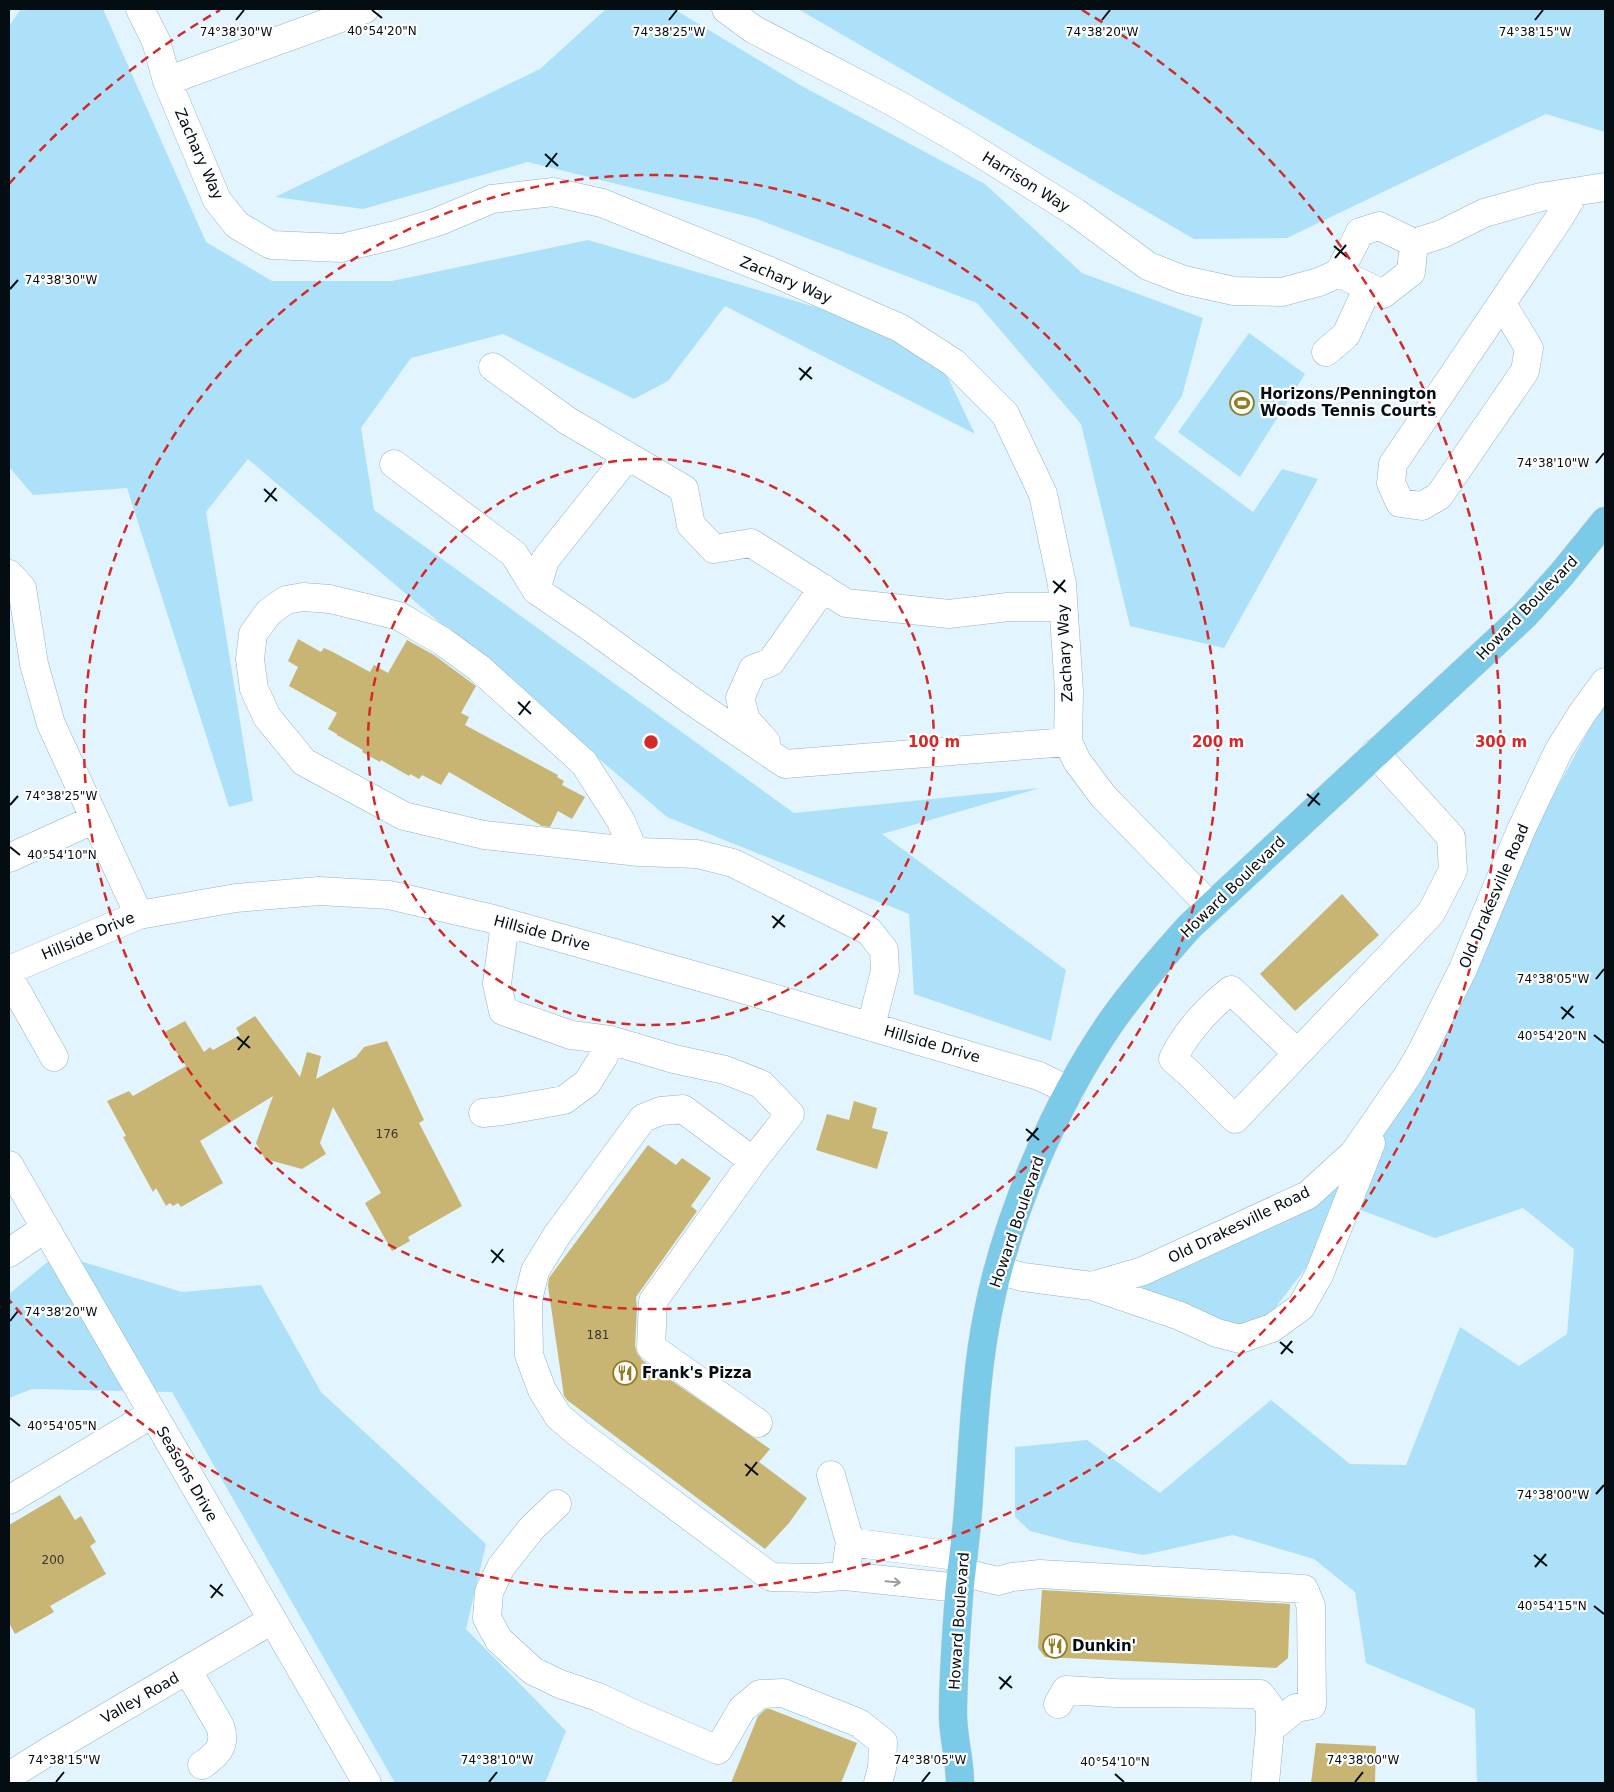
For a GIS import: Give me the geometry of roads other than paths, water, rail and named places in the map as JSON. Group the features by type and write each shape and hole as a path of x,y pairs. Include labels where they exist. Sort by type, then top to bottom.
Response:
{"main road":[{"name":"Howard Boulevard","path":"960,1783 953,1717 961,1572 971,1452 983,1345 998,1270 1008,1238 1035,1166 1070,1091 1111,1023 1145,977 1190,926 1524,616 1561,575 1605,521"}],"street":[{"name":"Zachary Way","path":"140,9 156,41 167,81 217,200 238,225 271,245 341,248 395,235 437,222 492,199 552,192 602,203 777,274 900,328 954,363 1005,414 1042,494 1062,584 1068,691 1068,742 1077,761 1103,796 1210,906"},
{"path":"167,81 365,9"},
{"name":"Harrison Way","path":"726,9 753,29 895,103 961,141 1074,212 1148,266 1184,280 1234,291 1282,292 1319,282 1338,273"},
{"path":"1414,243 1411,272 1383,294 1338,273 1360,232 1379,226 1414,243 1442,234 1484,213 1541,196 1605,187"},
{"path":"1502,304 1529,348 1525,371 1439,496 1422,506 1400,503 1391,483 1393,464 1502,304 1575,192"},
{"path":"1326,352 1346,335 1368,287"},
{"path":"492,367 568,422 684,489 691,525 714,550 752,543 846,603 949,614 1008,608 1063,607"},
{"path":"536,590 545,560 628,456"},
{"path":"394,464 514,554 536,590 692,701 785,764 1068,742"},
{"path":"9,574 22,588 34,664 51,724 139,915"},
{"path":"785,764 746,720 740,698 753,669 771,662 823,588"},
{"path":"639,852 631,845 622,821 584,763 479,668 421,628 399,616 330,599 303,597 286,600 269,612 253,634 250,659 254,689 267,717 304,762 404,816 484,834 639,852 697,854 733,863 868,932 884,950 885,971 871,1026"},
{"name":"Old Drakesville Road","path":"1092,1286 1143,1271 1308,1195 1354,1153 1408,1075 1422,1051 1463,969 1521,830 1559,750 1605,682"},
{"path":"1297,1053 1231,990 1217,1002 1180,1044 1173,1060 1190,1074 1234,1119 1431,913 1453,870 1451,838 1376,753"},
{"path":"9,858 95,819"},
{"name":"Hillside Drive","path":"9,970 139,915 236,898 319,891 390,895 505,923 871,1026 1039,1076 1070,1091"},
{"path":"505,923 497,984 503,1011 572,1036 610,1040 674,1059 725,1070 760,1084 790,1114 753,1161 654,1301 651,1347 758,1423"},
{"path":"9,977 54,1057"},
{"path":"483,1113 564,1100 587,1083 604,1056 610,1040"},
{"path":"753,1161 683,1109 660,1111 643,1118 560,1231 535,1271 528,1300 528,1355 542,1390 558,1416 578,1433 771,1577 816,1578 961,1572"},
{"name":"Old Drakesville Road","path":"998,1270 1023,1277 1092,1286 1180,1316 1217,1333 1240,1339 1272,1328 1301,1307 1319,1275 1332,1236 1384,1110"},
{"name":"Seasons Drive","path":"9,1165 367,1783"},
{"path":"9,1253 45,1228"},
{"path":"9,1500 152,1414"},
{"path":"831,1475 850,1542 844,1576"},
{"path":"557,1504 530,1529 501,1567 489,1592 487,1618 499,1640 533,1671 560,1684 598,1697 636,1716 718,1750 742,1709 760,1694 783,1693 859,1723 883,1742 882,1768 878,1783"},
{"path":"850,1542 998,1581 1012,1577 1040,1574 1304,1589 1311,1606 1312,1705 1296,1708 1270,1729"},
{"name":"Valley Road","path":"9,1776 272,1620"},
{"path":"188,1671 220,1726 222,1735 222,1744 218,1753 202,1765"},
{"path":"1058,1704 1066,1690 1124,1693 1260,1694 1270,1707 1265,1783"}],"place":[{"name":"Horizons/Pennington Woods Tennis Courts","path":"1242,403"},
{"name":"Frank's Pizza","path":"625,1373"},
{"name":"Dunkin'","path":"1055,1646"}]}
